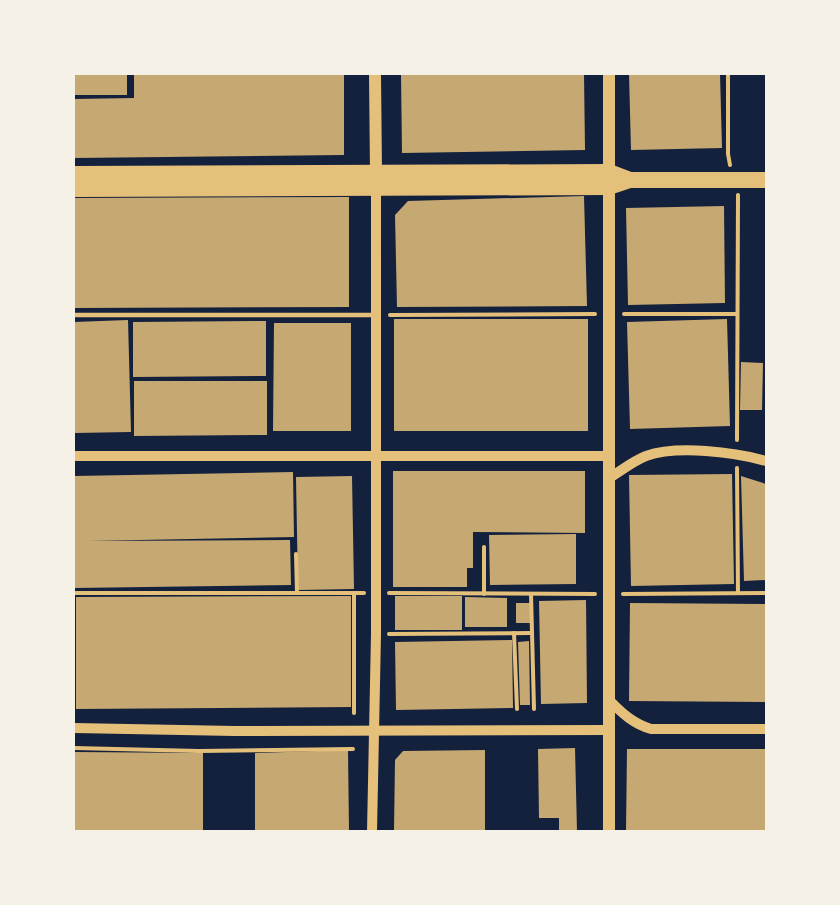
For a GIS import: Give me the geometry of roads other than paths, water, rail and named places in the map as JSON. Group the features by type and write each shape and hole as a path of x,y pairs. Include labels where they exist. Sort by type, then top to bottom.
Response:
{"highway":[{"path":"74,174 376,179 766,180"},
{"path":"74,189 376,179"}],"main road":[{"path":"375,74 376,179"},
{"path":"609,74 611,702 609,831"}],"street":[{"path":"372,831 376,634 376,179"},
{"path":"609,478 645,456 663,453 713,451 766,461"},
{"path":"74,456 610,456"},
{"path":"611,702 627,718 639,726 651,729 766,729"},
{"path":"74,728 235,731 610,730"}],"lane":[{"path":"74,315 377,315"}]}
